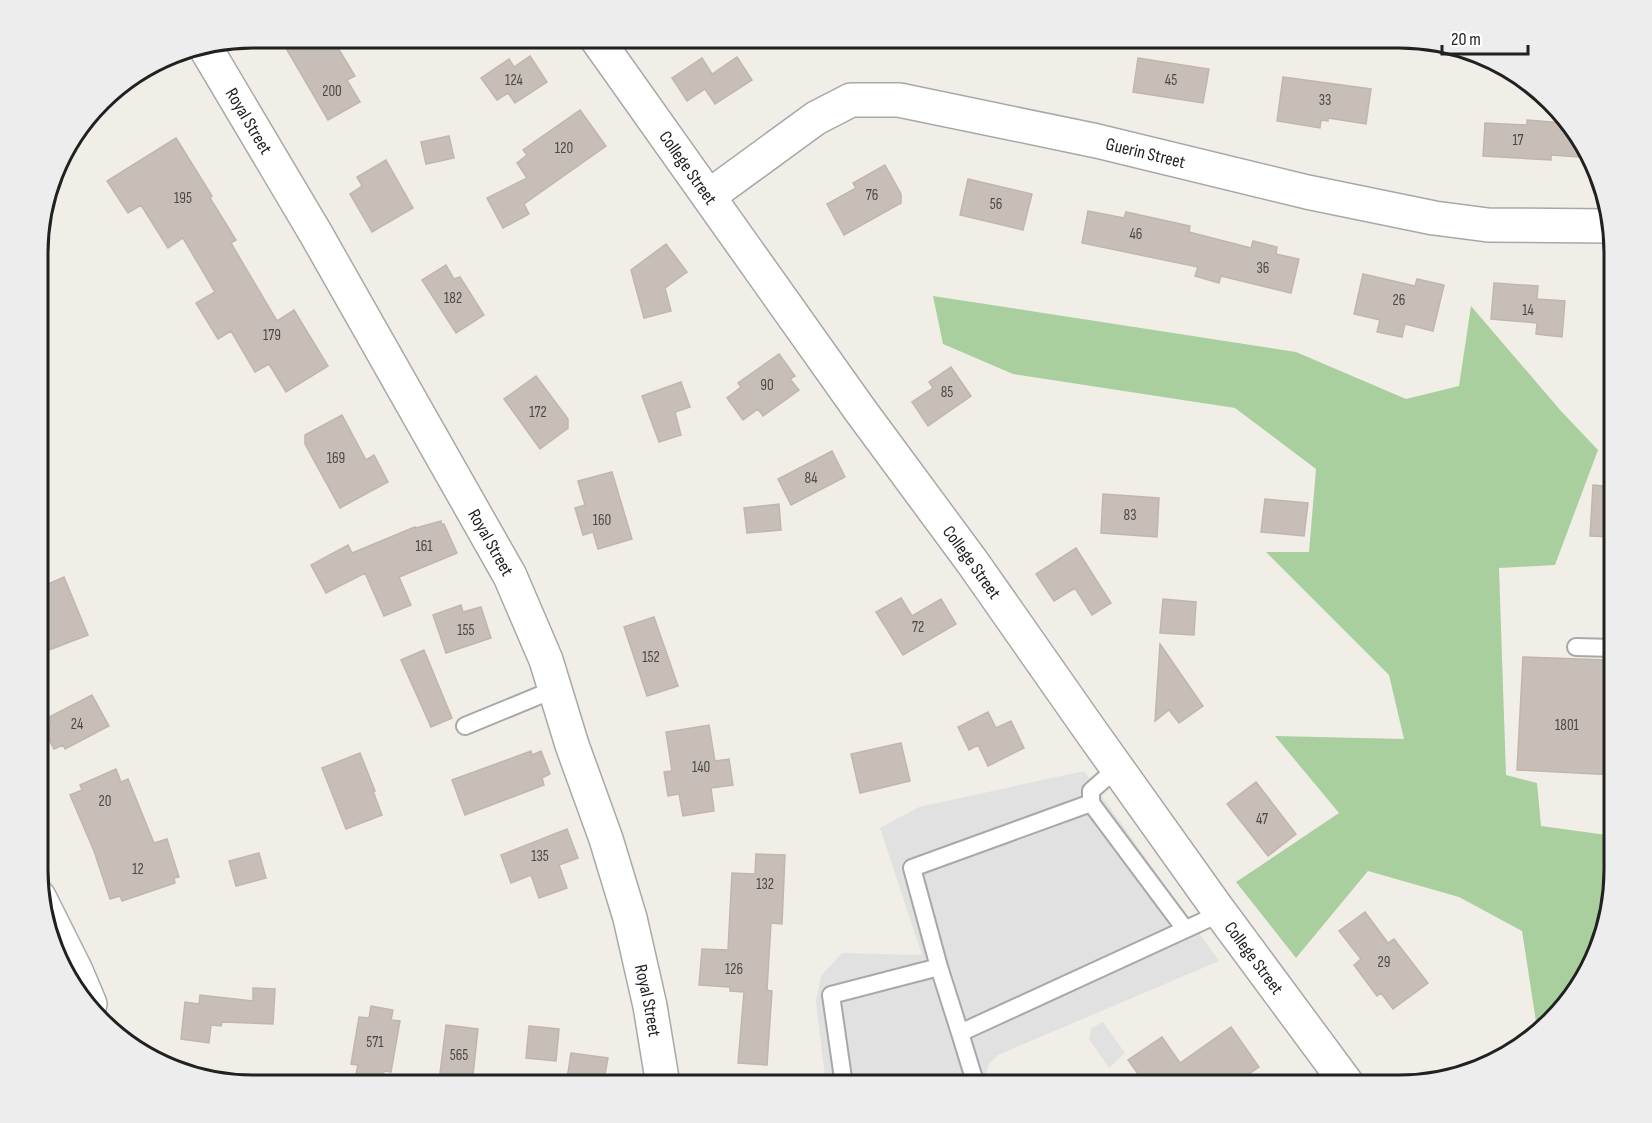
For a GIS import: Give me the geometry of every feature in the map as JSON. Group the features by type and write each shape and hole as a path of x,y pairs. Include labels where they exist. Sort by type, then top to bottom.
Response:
{"street":[{"name":"College Street","path":"603,48 860,410 973,563 1117,768 1340,1075"},
{"name":"Royal Street","path":"209,53 322,244 510,576 546,660 630,918 650,1006 661,1075"},
{"name":"Guerin Street","path":"709,196 816,118 850,100 899,100 1097,141 1307,192 1434,218 1488,225 1602,226"},
{"path":"62,942 77,974"}],"lane":[{"path":"1576,647 1604,648"},
{"path":"465,726 555,689"},
{"path":"1117,768 1091,790 1090,803 1185,929"},
{"path":"973,1075 939,967 912,868 1090,803"},
{"path":"960,1033 1221,913"},
{"path":"843,1075 831,995 939,967"}],"green space":[{"path":"933,296 1296,352 1406,399 1459,386 1471,306 1561,411 1598,450 1555,565 1499,568 1506,775 1537,783 1541,826 1604,835 1604,883 1593,936 1562,995 1536,1022 1522,931 1459,897 1368,871 1296,958 1236,882 1339,813 1275,736 1404,739 1389,675 1266,552 1309,552 1316,469 1235,408 1013,374 943,344"}],"shaded area":[{"path":"1084,771 1219,961 998,1055 989,1064 985,1075 825,1075 816,1002 821,976 842,953 922,955 880,828 919,807"},
{"path":"1103,1022 1125,1053 1109,1068 1089,1039 1091,1028"}],"building":[{"path":"286,48 338,48 355,76 347,80 360,102 328,120"},
{"path":"530,56 547,82 515,103 508,93 497,100 481,78 509,59 514,67"},
{"path":"737,57 752,80 715,104 705,89 687,101 672,78 702,58 712,74"},
{"path":"1138,58 1209,69 1203,103 1133,92"},
{"path":"1283,77 1371,89 1366,124 1328,118 1328,121 1321,120 1320,128 1277,121"},
{"path":"580,110 606,146 524,204 529,214 503,228 487,198 527,178 517,163 527,155 523,150"},
{"path":"1527,120 1556,122 1580,157 1551,155 1551,160 1483,156 1485,123 1527,125"},
{"path":"449,136 454,158 426,164 421,142"},
{"path":"176,138 212,196 210,198 236,240 231,243 277,321 294,310 328,366 286,392 269,364 255,372 231,331 218,339 196,303 215,292 183,238 168,248 141,205 128,213 107,181"},
{"path":"386,160 413,208 372,232 350,194 362,186 357,177"},
{"path":"885,165 901,194 901,203 844,235 827,204 856,188 853,183"},
{"path":"968,179 1032,194 1023,230 960,215"},
{"path":"1088,211 1124,218 1126,212 1190,226 1189,232 1251,248 1253,241 1277,247 1276,254 1299,259 1291,293 1221,276 1219,283 1195,276 1198,267 1082,243"},
{"path":"666,244 687,272 665,288 671,311 644,318 631,270"},
{"path":"446,265 454,279 460,277 484,315 456,333 422,280"},
{"path":"1363,274 1415,286 1417,279 1444,285 1433,331 1405,324 1402,337 1377,332 1380,320 1354,314"},
{"path":"1494,283 1538,286 1537,299 1565,301 1562,337 1536,334 1537,323 1491,319"},
{"path":"779,354 795,376 790,379 799,390 763,416 758,409 743,420 727,398 741,387 738,383"},
{"path":"951,367 971,396 928,426 912,402 933,388 929,382"},
{"path":"536,376 568,419 568,428 540,449 504,399"},
{"path":"681,382 690,407 675,412 681,435 659,442 642,396"},
{"path":"342,415 366,460 374,455 388,482 340,508 305,444 305,435"},
{"path":"832,451 845,477 791,505 778,479"},
{"path":"612,472 632,539 598,549 593,532 583,535 575,508 585,505 578,481"},
{"path":"1593,485 1604,486 1604,537 1590,536"},
{"path":"1103,494 1159,498 1157,537 1101,533"},
{"path":"1265,499 1308,503 1304,536 1261,532"},
{"path":"779,504 781,530 747,533 744,508"},
{"path":"441,521 457,553 399,577 411,605 384,616 365,573 326,593 311,565 348,545 352,553 415,527"},
{"path":"1076,548 1111,603 1092,615 1075,588 1054,601 1036,574"},
{"path":"64,577 88,635 48,651 48,584"},
{"path":"901,598 912,616 941,599 956,624 903,655 876,612"},
{"path":"1163,599 1196,602 1194,635 1160,633"},
{"path":"461,605 463,612 481,607 491,638 446,653 433,615"},
{"path":"654,617 678,686 647,696 624,627"},
{"path":"1160,644 1203,706 1179,723 1169,710 1155,721"},
{"path":"424,650 452,718 431,727 401,660"},
{"path":"1523,657 1604,660 1604,774 1517,770"},
{"path":"92,695 109,726 65,749 63,745 54,749 48,738 48,724 51,722 49,717"},
{"path":"988,712 996,728 1011,721 1024,748 988,766 978,745 969,750 958,727"},
{"path":"709,725 715,761 729,759 733,785 711,788 714,811 683,816 679,794 668,796 664,772 672,771 666,732"},
{"path":"901,743 910,781 860,793 851,754"},
{"path":"531,751 532,755 541,751 550,774 542,778 544,785 465,815 452,780"},
{"path":"360,753 382,815 346,829 322,768"},
{"path":"116,769 121,782 128,779 154,843 167,839 179,877 174,878 175,883 122,901 120,896 110,899 94,851 70,795 82,790 80,785"},
{"path":"1256,782 1296,834 1268,856 1227,804"},
{"path":"567,829 578,858 559,865 567,888 539,898 531,875 511,883 501,855"},
{"path":"259,853 266,878 236,886 229,861"},
{"path":"756,854 785,855 782,924 771,923 767,990 772,991 767,1065 738,1063 744,992 730,991 730,987 699,985 702,949 728,950 732,873 755,874"},
{"path":"1365,912 1388,943 1394,939 1428,983 1393,1009 1381,993 1377,996 1354,965 1361,959 1339,931"},
{"path":"253,988 275,989 273,1024 222,1022 221,1026 211,1025 209,1043 181,1039 185,1002 199,1004 200,995 253,1001"},
{"path":"371,1006 393,1010 391,1020 400,1021 391,1072 384,1071 384,1075 356,1074 358,1065 351,1064 359,1017 369,1018"},
{"path":"446,1025 478,1029 473,1075 440,1075"},
{"path":"529,1026 559,1029 556,1061 526,1058"},
{"path":"1231,1027 1259,1067 1247,1075 1139,1075 1128,1060 1162,1037 1180,1063"},
{"path":"571,1053 608,1058 605,1075 568,1075"}]}
